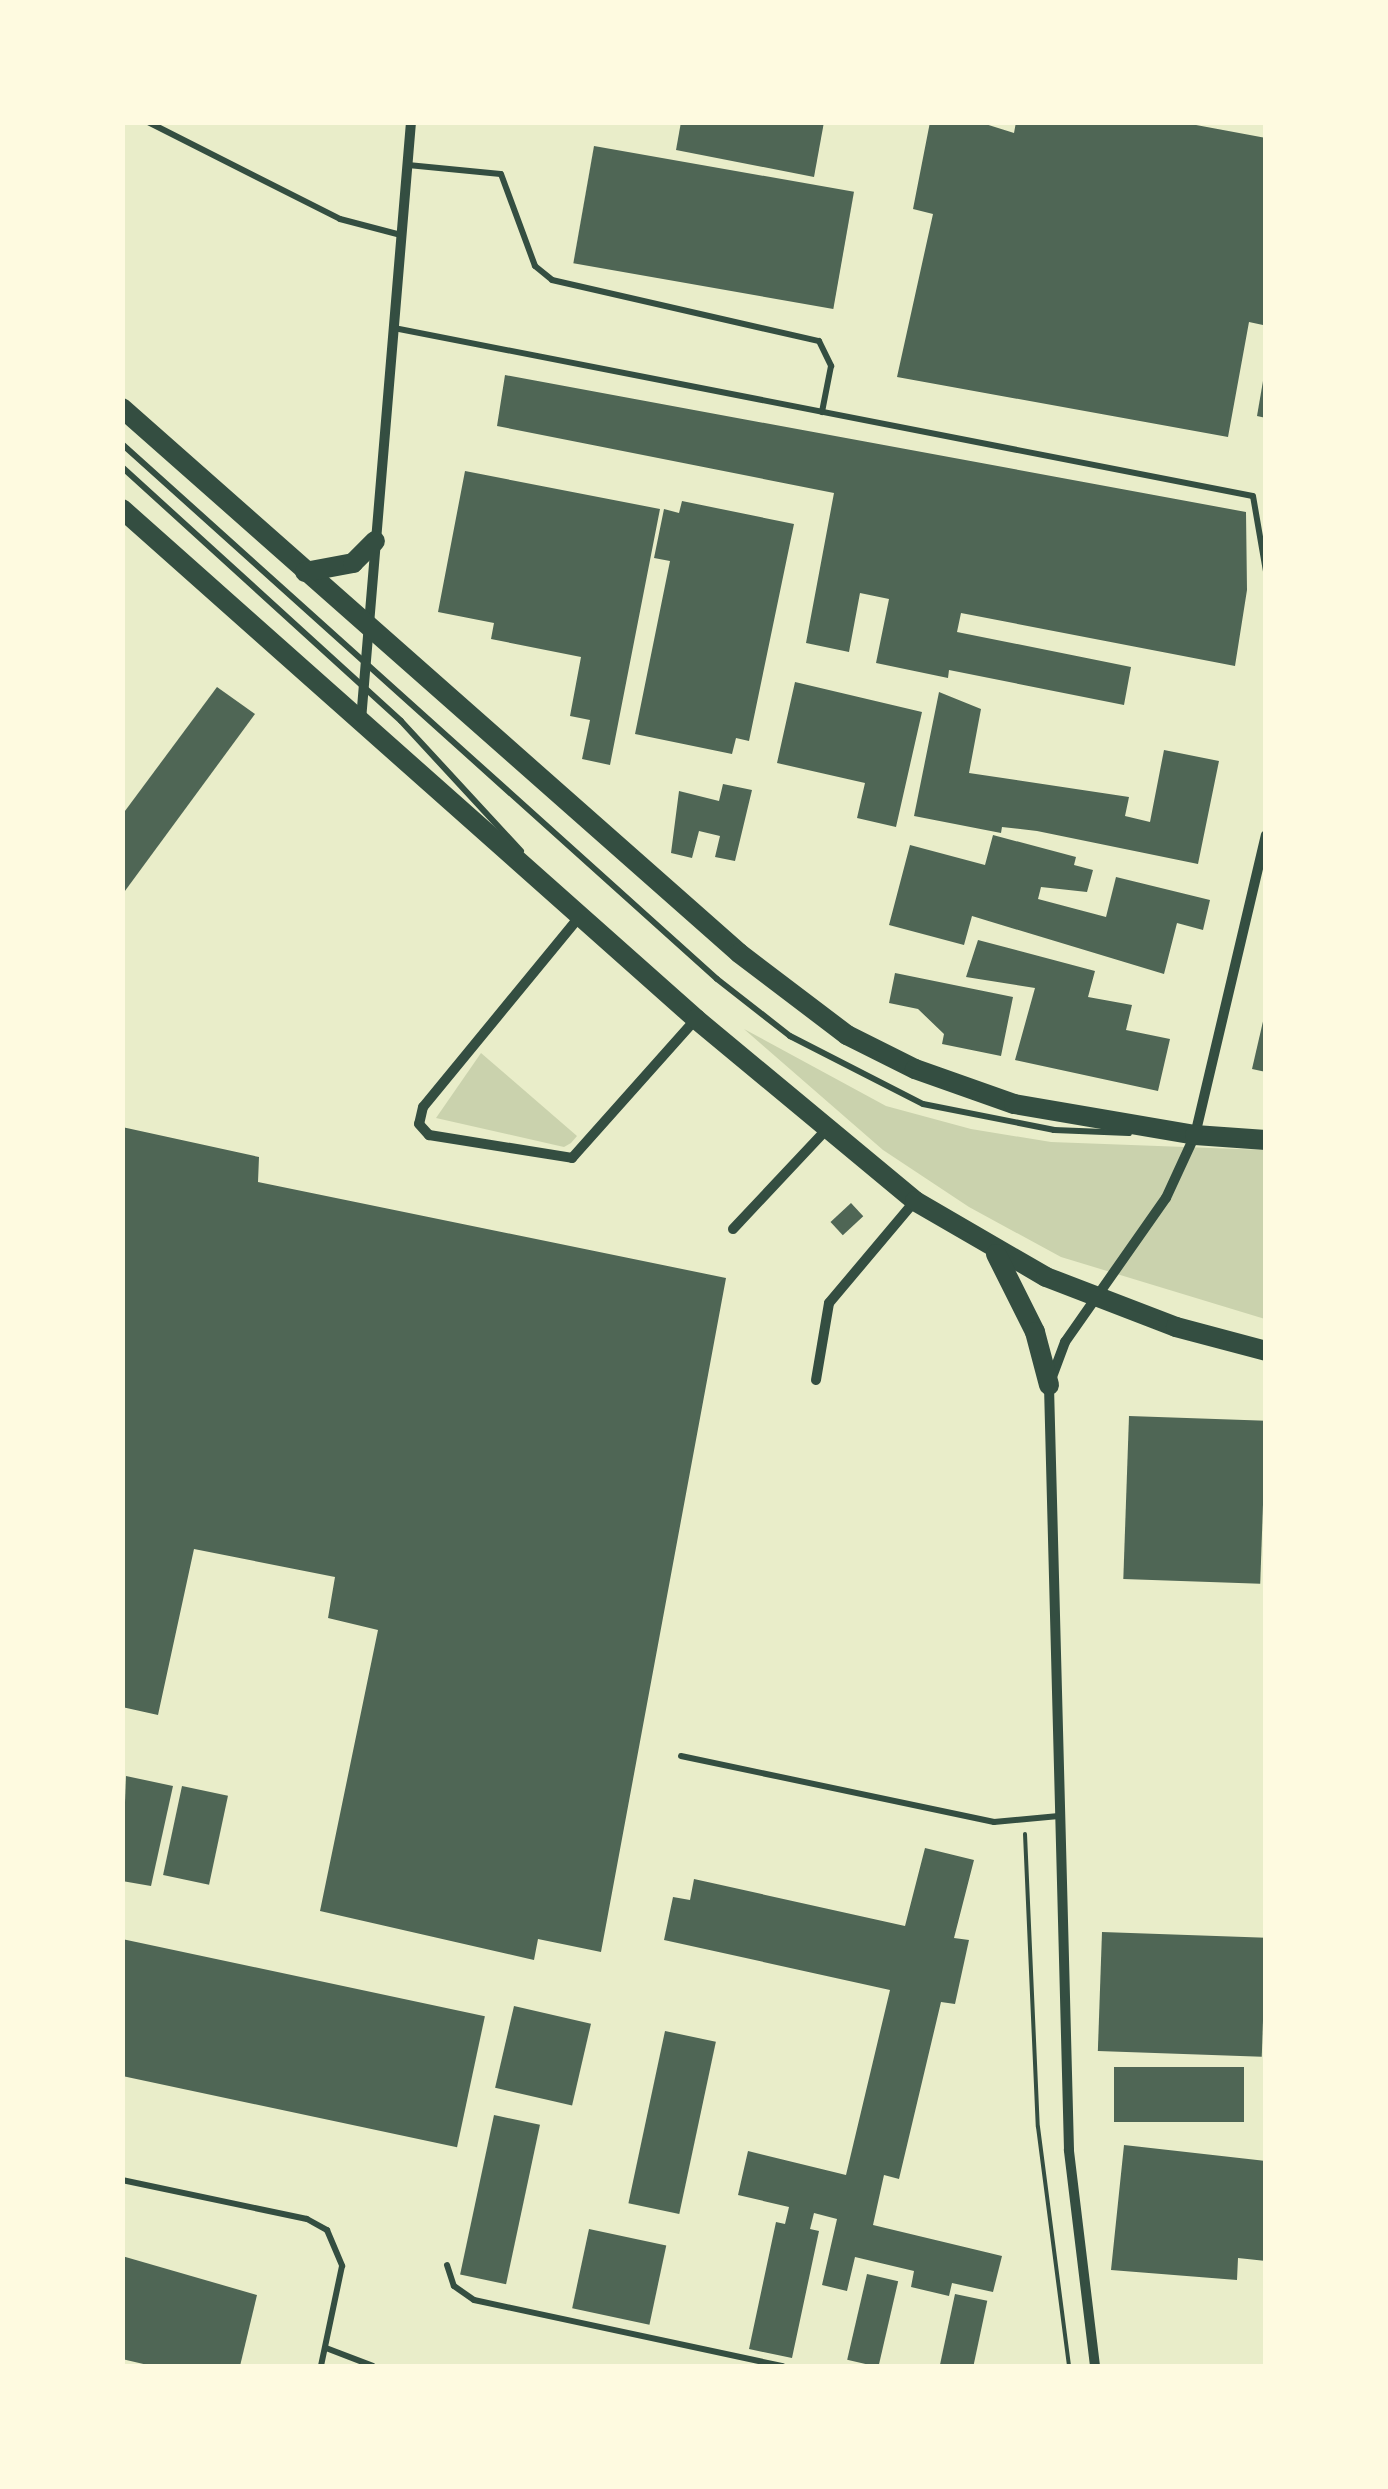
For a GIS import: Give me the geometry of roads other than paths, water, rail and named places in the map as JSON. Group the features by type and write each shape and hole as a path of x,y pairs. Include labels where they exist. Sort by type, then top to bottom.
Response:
{"main road":[{"path":"122,408 739,954 846,1035 977,1094 1195,1136 1266,1140"},
{"path":"122,508 696,1019 914,1201 995,1252 1095,1297 1266,1351"},
{"path":"306,572 353,563 374,541"},
{"path":"995,1252 1031,1322 1049,1385"}],"street":[{"path":"361,722 411,122"},
{"path":"1095,2366 1069,2150 1049,1385 1064,1342 1166,1198 1195,1136 1266,835"},
{"path":"580,916 422,1107 419,1124 429,1134 572,1158 696,1019"},
{"path":"733,1229 826,1130"},
{"path":"816,1380 829,1303 914,1201"}],"lane":[{"path":"148,122 340,220 401,235"},
{"path":"408,166 501,174 534,266 552,280 819,340 831,366 822,412"},
{"path":"393,328 1253,496 1266,570"},
{"path":"122,444 717,978 831,1062 923,1104 974,1118 1054,1130 1195,1136"},
{"path":"122,467 364,686 580,916"},
{"path":"681,1756 994,1822 1060,1816"},
{"path":"122,2180 307,2219 328,2230 342,2266 321,2366"},
{"path":"448,2265 454,2286 474,2300 784,2366"},
{"path":"326,2348 374,2366"}]}
